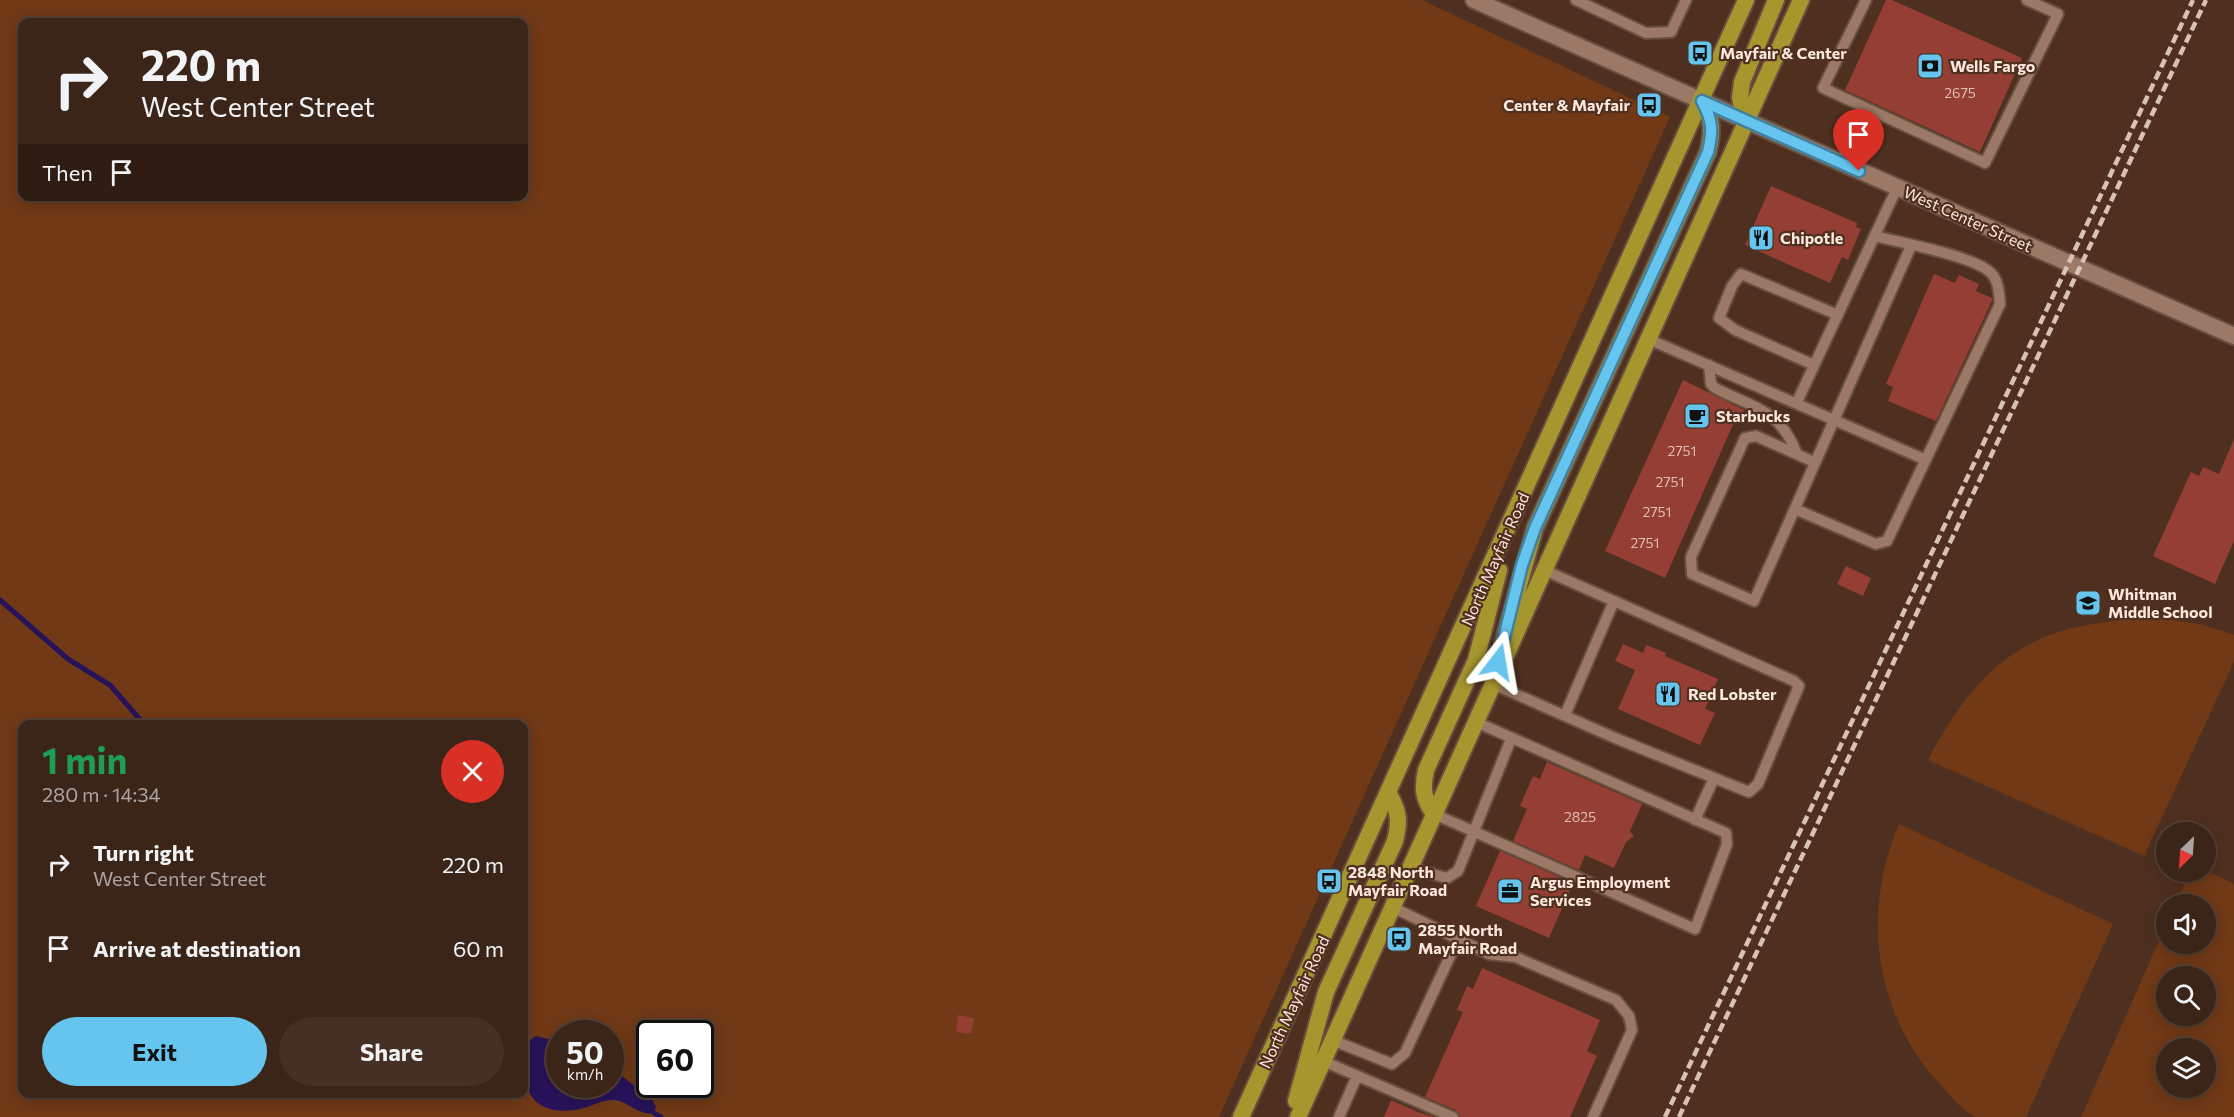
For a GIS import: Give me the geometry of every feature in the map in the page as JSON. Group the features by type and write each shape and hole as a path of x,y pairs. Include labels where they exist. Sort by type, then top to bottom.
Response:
{"main road":[{"name":"North Mayfair Road","path":"1242,1116 1746,0"},
{"path":"1745,121 1740,98 1742,81 1776,0"},
{"path":"1298,1117 1801,0"},
{"path":"1493,684 1522,565 1535,528 1708,152 1713,130 1712,118 1702,101"},
{"path":"1434,814 1425,801 1423,784 1426,770 1476,660 1509,528"},
{"path":"1292,1117 1326,992 1395,841 1399,825 1398,810 1389,794"}],"street":[{"name":"West Center Street","path":"1474,0 2234,336"}],"lane":[{"path":"1576,0 1646,33 1662,33 1671,32 1686,0"},
{"path":"1866,0 1823,88 1986,163 2058,14 2027,0"},
{"path":"1840,163 1864,107"},
{"path":"1797,402 1897,188"},
{"path":"1795,509 1876,544 1887,541 2000,304 1999,289 1993,274 1976,263 1875,236"},
{"path":"1814,462 1756,436 1745,438 1691,557 1692,574 1754,601 1795,509 1832,419 1911,246"},
{"path":"1814,365 1735,330 1719,318 1732,286 1741,274 1838,315"},
{"path":"1648,339 1926,460"},
{"path":"1709,365 1711,384 1772,416 1783,425 1797,454"},
{"path":"1493,684 1749,792 1756,788 1799,686 1794,681 1544,570"},
{"path":"1565,716 1614,601"},
{"path":"1434,814 1475,830 1695,929 1728,837 1726,833 1476,722"},
{"path":"1410,868 1447,879 1453,876 1475,830 1511,739"},
{"path":"1695,820 1714,778"},
{"path":"1392,907 1490,954 1515,957 1616,1000 1629,1016 1632,1030 1593,1117"},
{"path":"1332,1040 1392,1064 1405,1053 1458,939"},
{"path":"1323,1061 1453,1117"},
{"path":"1339,1117 1357,1076"}],"shaded area":[{"path":"0,0 1422,0 1670,117 1219,1117 0,1117"},
{"path":"2150,616 2204,625 2234,635 2234,662 2160,822 2156,822 2156,830 2144,856 1928,760 1968,697 2001,663 2021,649 2043,638 2088,625"},
{"path":"1899,824 2113,924 2026,1117 1976,1117 1965,1111 1917,1055 1900,1025 1888,993 1880,959 1878,925 1880,891 1887,857"},
{"path":"2216,875 2234,884 2234,1117 2081,1117 2156,948 2156,954 2216,954 2216,894 2180,894 2185,882 2216,882"},
{"path":"536,1036 546,1039 546,1098 624,1098 624,1078 636,1087 636,1098 649,1098 653,1101 656,1107 654,1113 644,1113 615,1100 571,1110 548,1109 533,1098 528,1089 528,1043"}],"building":[{"path":"1886,0 1892,0 2022,58 1980,152 1845,90"},
{"path":"1771,186 1857,223 1856,227 1861,229 1848,260 1842,257 1830,283 1745,245"},
{"path":"1934,274 1955,283 1959,275 1979,284 1976,291 1992,298 1936,421 1888,401 1893,387 1886,384"},
{"path":"1683,380 1744,410 1740,420 1736,418 1665,578 1605,551"},
{"path":"2234,439 2234,541 2215,584 2153,556 2191,472 2199,476 2203,467 2219,474"},
{"path":"1846,566 1871,578 1863,596 1837,584"},
{"name":"Red Lobster","path":"1623,644 1643,653 1646,645 1666,653 1665,656 1718,679 1705,709 1715,713 1700,745 1618,709 1635,670 1615,661"},
{"path":"1547,762 1642,804 1630,831 1634,836 1626,842 1614,868 1585,855 1579,870 1513,841 1527,809 1520,806 1533,776 1540,779"},
{"path":"1500,851 1573,883 1549,938 1476,906"},
{"path":"1482,968 1600,1020 1587,1051 1597,1056 1570,1117 1460,1117 1456,1110 1425,1097 1463,1012 1457,1010 1467,986 1473,989"},
{"path":"958,1015 974,1018 971,1034 956,1032"},
{"path":"1391,1100 1418,1112 1434,1117 1384,1117"}],"waterway":[{"path":"0,600 68,659 110,685 141,720"},
{"path":"654,1113 661,1117"}],"railway":[{"path":"1665,1117 2193,0"},
{"path":"1679,1117 2206,0"}],"place":[{"name":"Mayfair & Center","path":"1700,53"},
{"name":"Wells Fargo","path":"1930,66"},
{"name":"Center & Mayfair","path":"1649,105"},
{"name":"Chipotle","path":"1761,238"},
{"name":"Starbucks","path":"1697,416"},
{"name":"Whitman Middle School","path":"2088,603"},
{"name":"Red Lobster","path":"1668,694"},
{"name":"2848 North Mayfair Road","path":"1329,881"},
{"name":"Argus Employment Services","path":"1510,891"},
{"name":"2855 North Mayfair Road","path":"1399,939"}],"route":[{"path":"1498,662 1522,565 1535,528 1708,152 1713,130 1712,118 1702,101 1859,171"}]}
